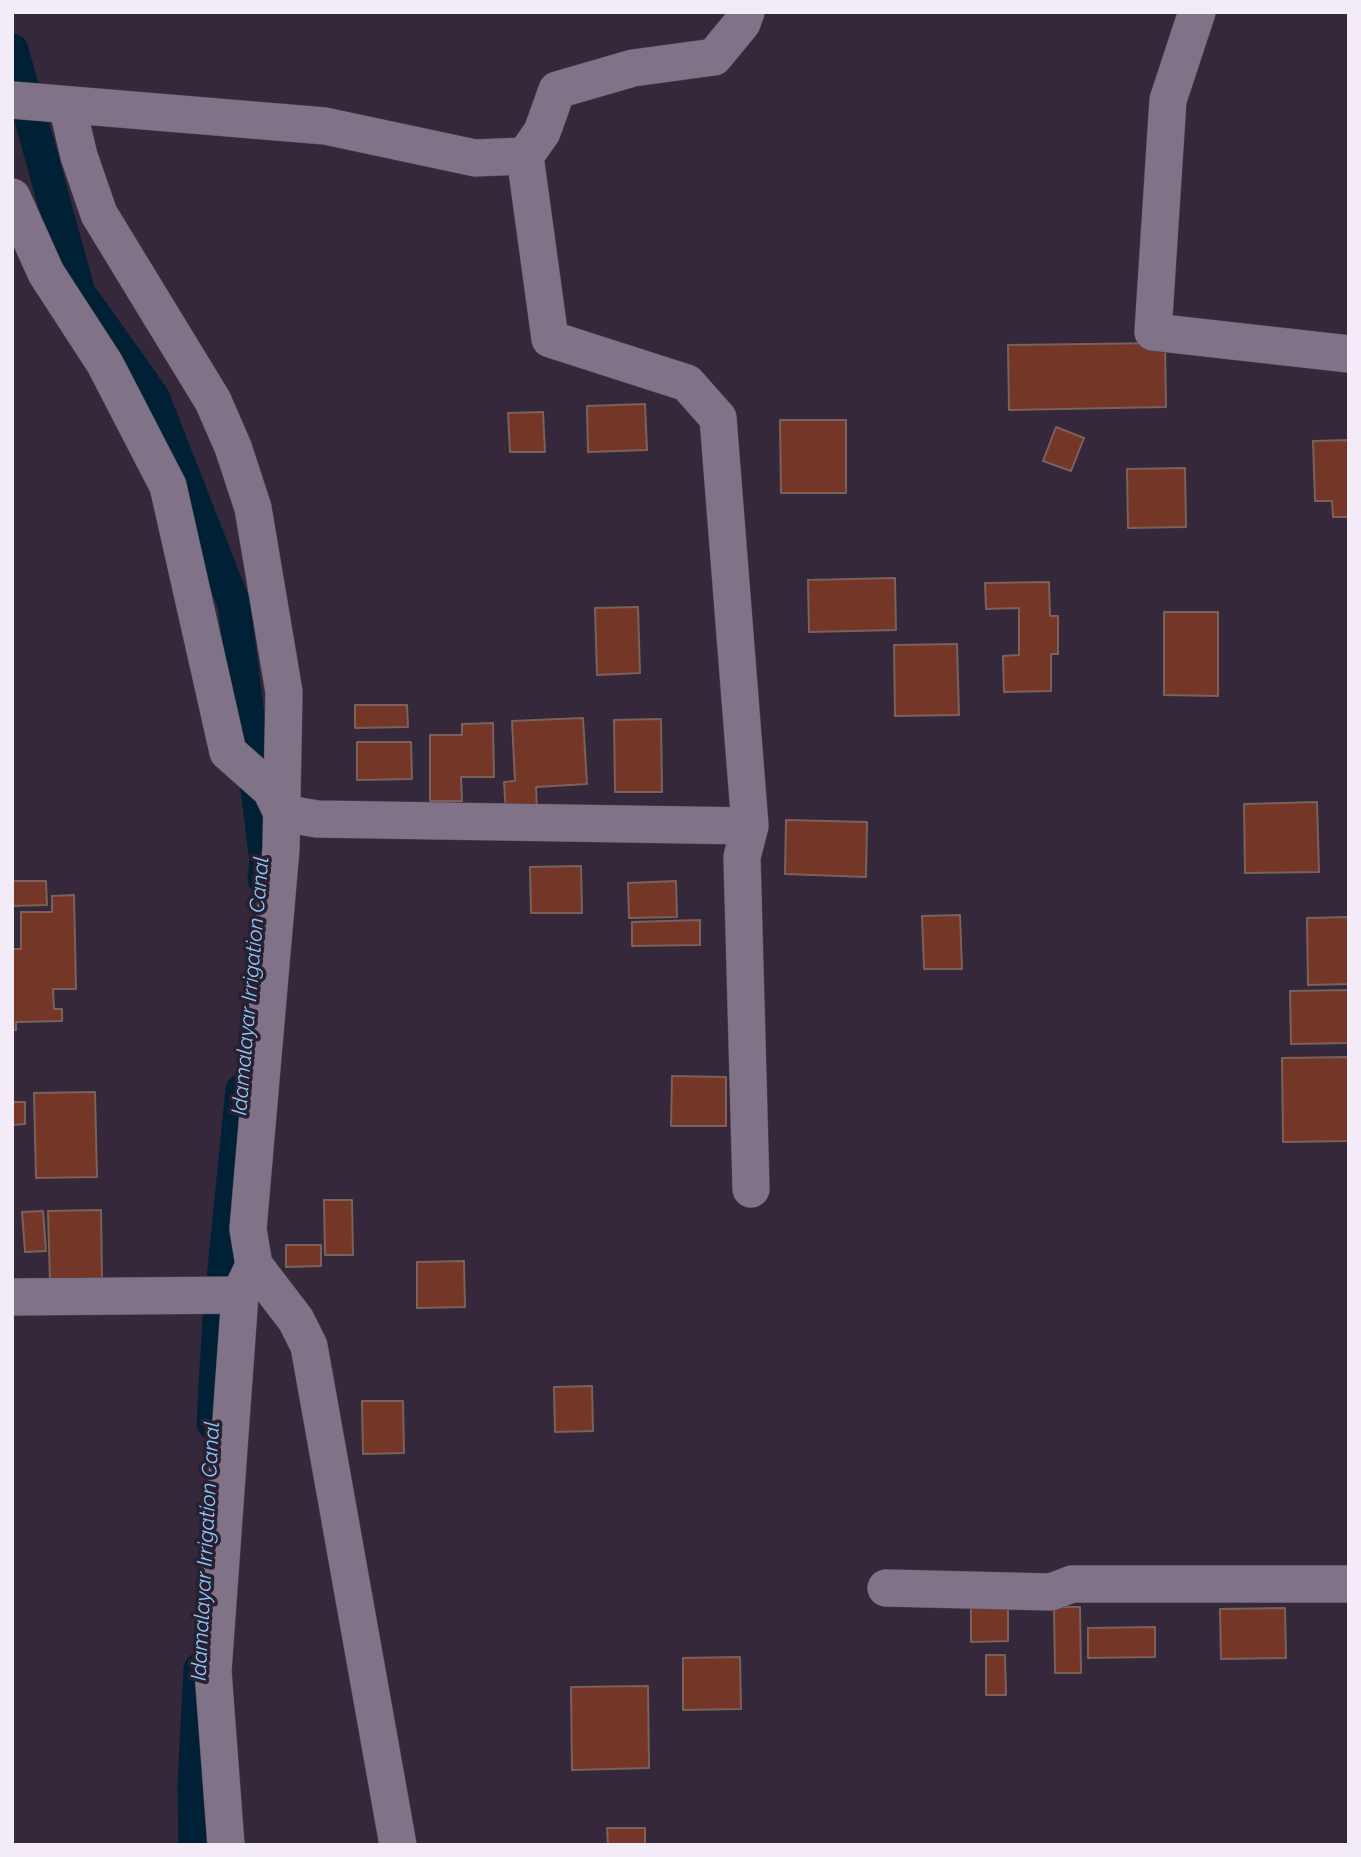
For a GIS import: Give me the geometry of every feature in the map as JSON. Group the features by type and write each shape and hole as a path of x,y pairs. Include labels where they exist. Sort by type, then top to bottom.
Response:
{"street":[{"path":"746,12 741,23 714,57 633,68 557,90 542,132 525,156 550,339 687,383 718,418 750,826 742,857 751,1189"},
{"path":"1197,12 1168,100 1153,332 1349,354"},
{"path":"12,100 325,126 475,158 525,156"},
{"path":"63,104 99,214 213,401 233,447 253,508 284,692 276,802 281,849 213,1671 226,1845"},
{"path":"12,197 46,273 105,364 168,486 228,752 276,802 317,819 750,826"},
{"path":"12,1297 247,1280 296,1320 309,1346 398,1845"},
{"path":"886,1588 1051,1592 1072,1584 1349,1584"}],"building":[{"path":"1165,343 1166,407 1009,410 1008,345"},
{"path":"645,404 647,450 588,452 587,406"},
{"path":"543,412 545,452 510,452 508,413"},
{"path":"780,420 846,420 846,493 781,493"},
{"path":"1056,427 1084,438 1071,471 1043,461"},
{"path":"1349,440 1349,517 1333,517 1332,501 1315,501 1313,441"},
{"path":"1185,468 1186,527 1128,528 1127,469"},
{"path":"895,578 896,630 809,632 808,580"},
{"path":"1049,582 1050,616 1058,616 1058,654 1051,654 1051,691 1004,692 1003,656 1019,655 1019,608 986,609 985,583"},
{"path":"638,607 640,673 597,675 595,608"},
{"path":"1164,612 1218,612 1218,696 1164,695"},
{"path":"957,644 959,715 895,716 894,645"},
{"path":"355,705 407,705 408,727 355,728"},
{"path":"583,718 587,784 536,787 537,812 506,814 504,782 515,781 512,721"},
{"path":"661,719 662,792 615,792 614,720"},
{"path":"493,723 494,777 461,777 462,801 430,801 430,735 462,735 462,724"},
{"path":"357,742 411,742 412,779 357,780"},
{"path":"1317,802 1319,872 1245,873 1244,804"},
{"path":"786,820 867,822 866,877 785,874"},
{"path":"581,866 582,913 531,913 530,867"},
{"path":"12,881 46,881 47,905 12,906"},
{"path":"676,881 677,917 629,918 628,883"},
{"path":"74,895 76,989 53,989 54,1009 62,1009 62,1021 16,1022 16,1030 12,1030 12,949 21,949 21,912 52,912 52,896"},
{"path":"960,915 962,969 924,969 922,916"},
{"path":"1349,917 1349,984 1308,985 1307,918"},
{"path":"700,920 700,945 632,946 632,922"},
{"path":"1349,990 1349,1043 1291,1044 1290,991"},
{"path":"1349,1057 1349,1141 1283,1142 1282,1058"},
{"path":"672,1076 726,1077 726,1126 671,1126"},
{"path":"95,1092 97,1177 36,1178 34,1093"},
{"path":"12,1102 25,1102 25,1124 12,1125"},
{"path":"324,1200 352,1200 353,1255 325,1255"},
{"path":"101,1210 102,1281 50,1282 48,1211"},
{"path":"43,1211 46,1251 25,1252 22,1212"},
{"path":"286,1245 321,1245 321,1266 286,1267"},
{"path":"464,1261 465,1307 417,1308 417,1262"},
{"path":"592,1386 593,1431 555,1432 554,1387"},
{"path":"362,1401 403,1401 404,1453 363,1454"},
{"path":"1008,1607 1008,1641 971,1642 971,1608"},
{"path":"1054,1607 1080,1607 1081,1673 1055,1673"},
{"path":"1285,1608 1286,1658 1221,1659 1220,1609"},
{"path":"1155,1627 1155,1657 1088,1658 1088,1628"},
{"path":"986,1655 1005,1655 1006,1695 986,1695"},
{"path":"740,1657 741,1709 683,1710 683,1658"},
{"path":"648,1686 649,1768 572,1770 571,1687"},
{"path":"607,1828 645,1828 645,1845 608,1845"}],"waterway":[{"name":"Idamalayar Irrigation Canal","path":"12,50 79,293 153,397 234,604 266,861 264,879"},
{"name":"Idamalayar Irrigation Canal","path":"213,1423 219,1318 242,1090"},
{"name":"Idamalayar Irrigation Canal","path":"195,1845 194,1785 200,1669"}]}
